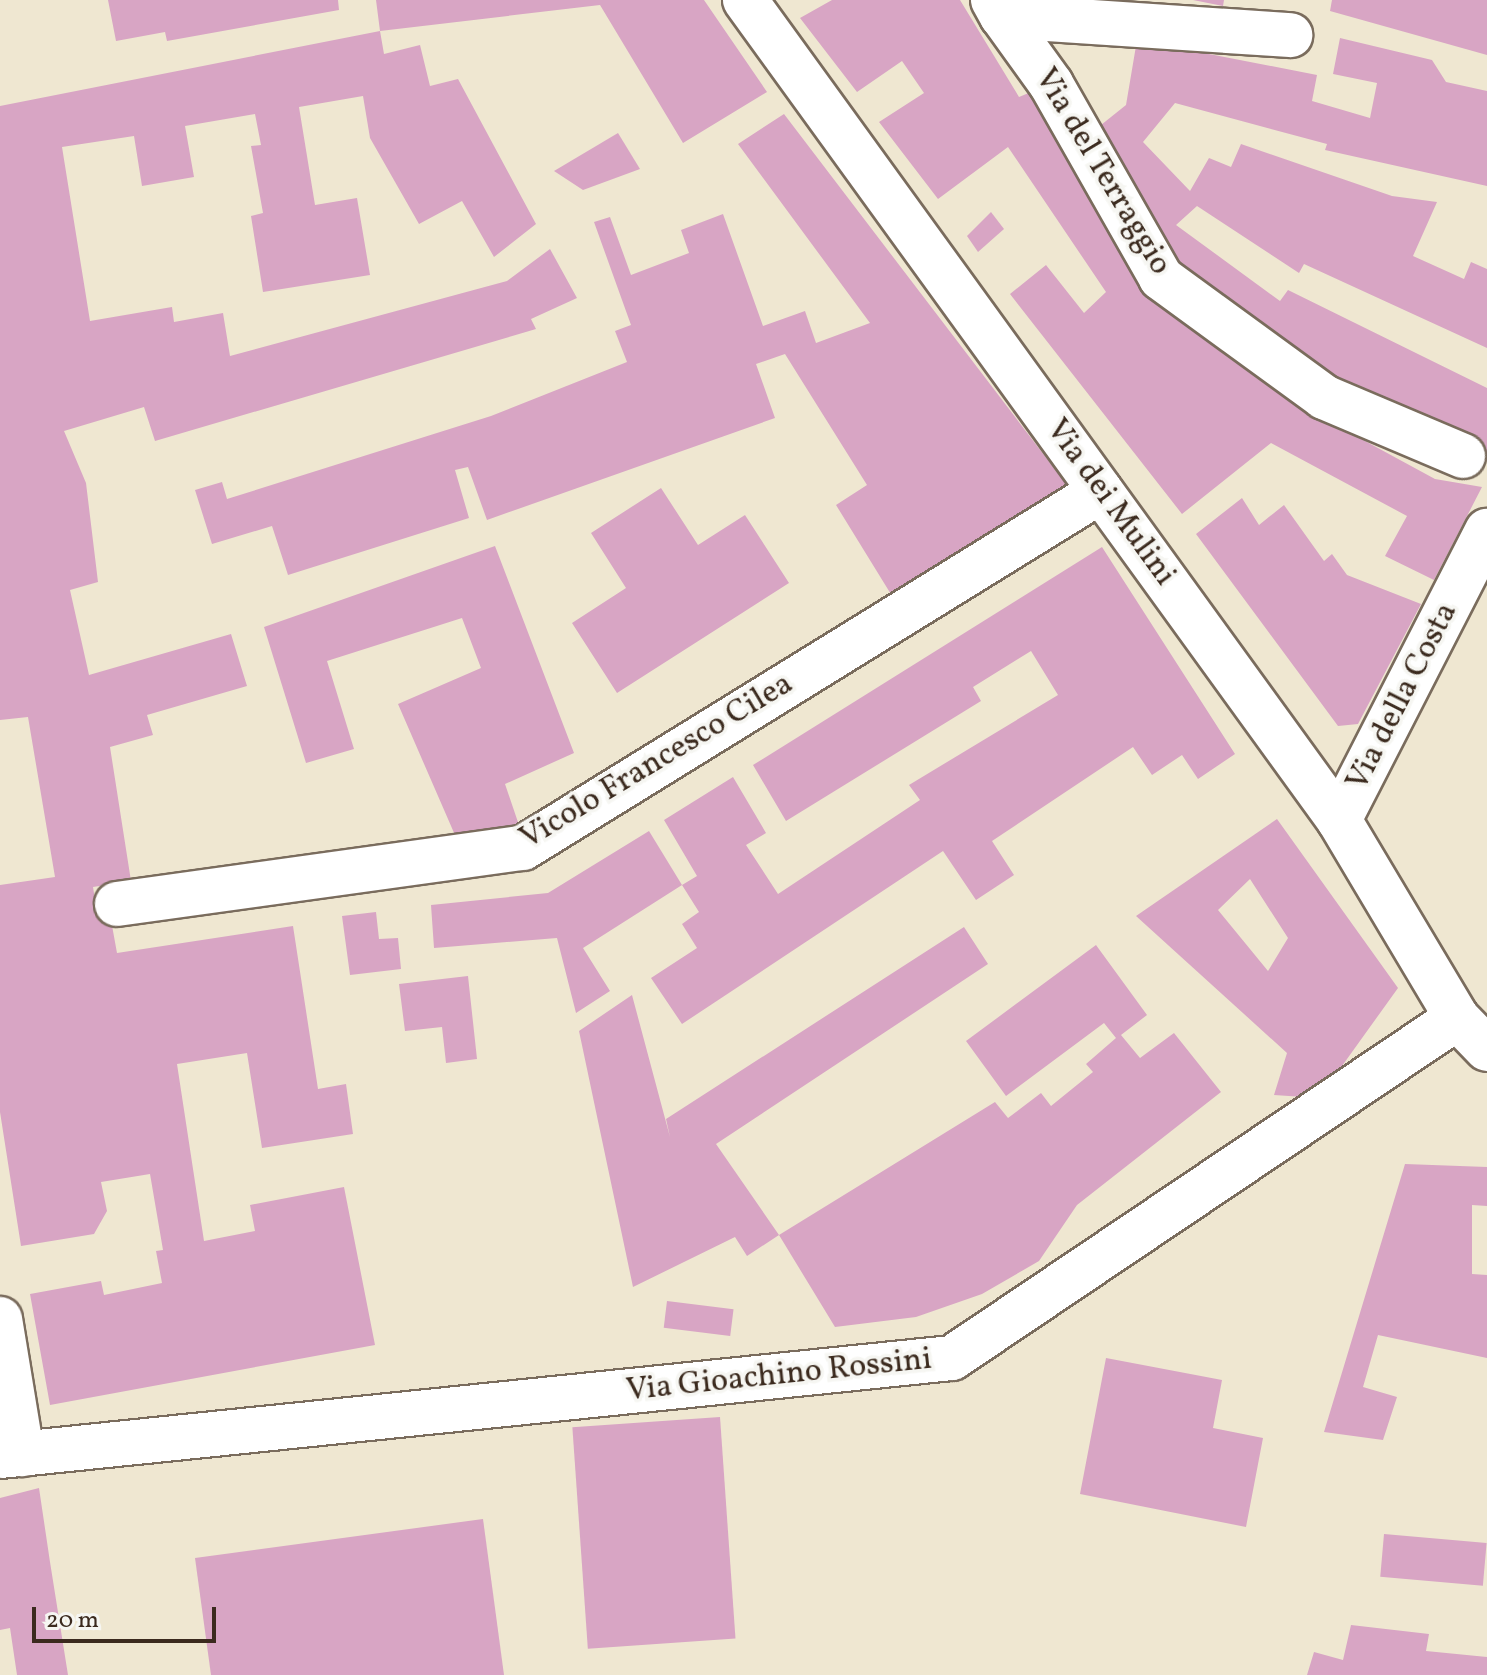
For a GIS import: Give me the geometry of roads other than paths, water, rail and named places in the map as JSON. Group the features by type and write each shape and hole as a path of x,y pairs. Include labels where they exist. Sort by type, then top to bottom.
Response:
{"street":[{"name":"Via dei Mulini","path":"745,0 1339,820 1457,1018 1487,1049"},
{"name":"Via del Terraggio","path":"998,8 1290,35"},
{"name":"Via del Terraggio","path":"998,8 1051,84 1161,278 1324,397 1463,456"},
{"name":"Vicolo Francesco Cilea","path":"117,904 523,848 1101,491"},
{"name":"Via della Costa","path":"1339,820 1487,531"},
{"name":"Via Gioachino Rossini","path":"11,1455 952,1358 1457,1018"},
{"path":"0,1319 11,1455"}]}
